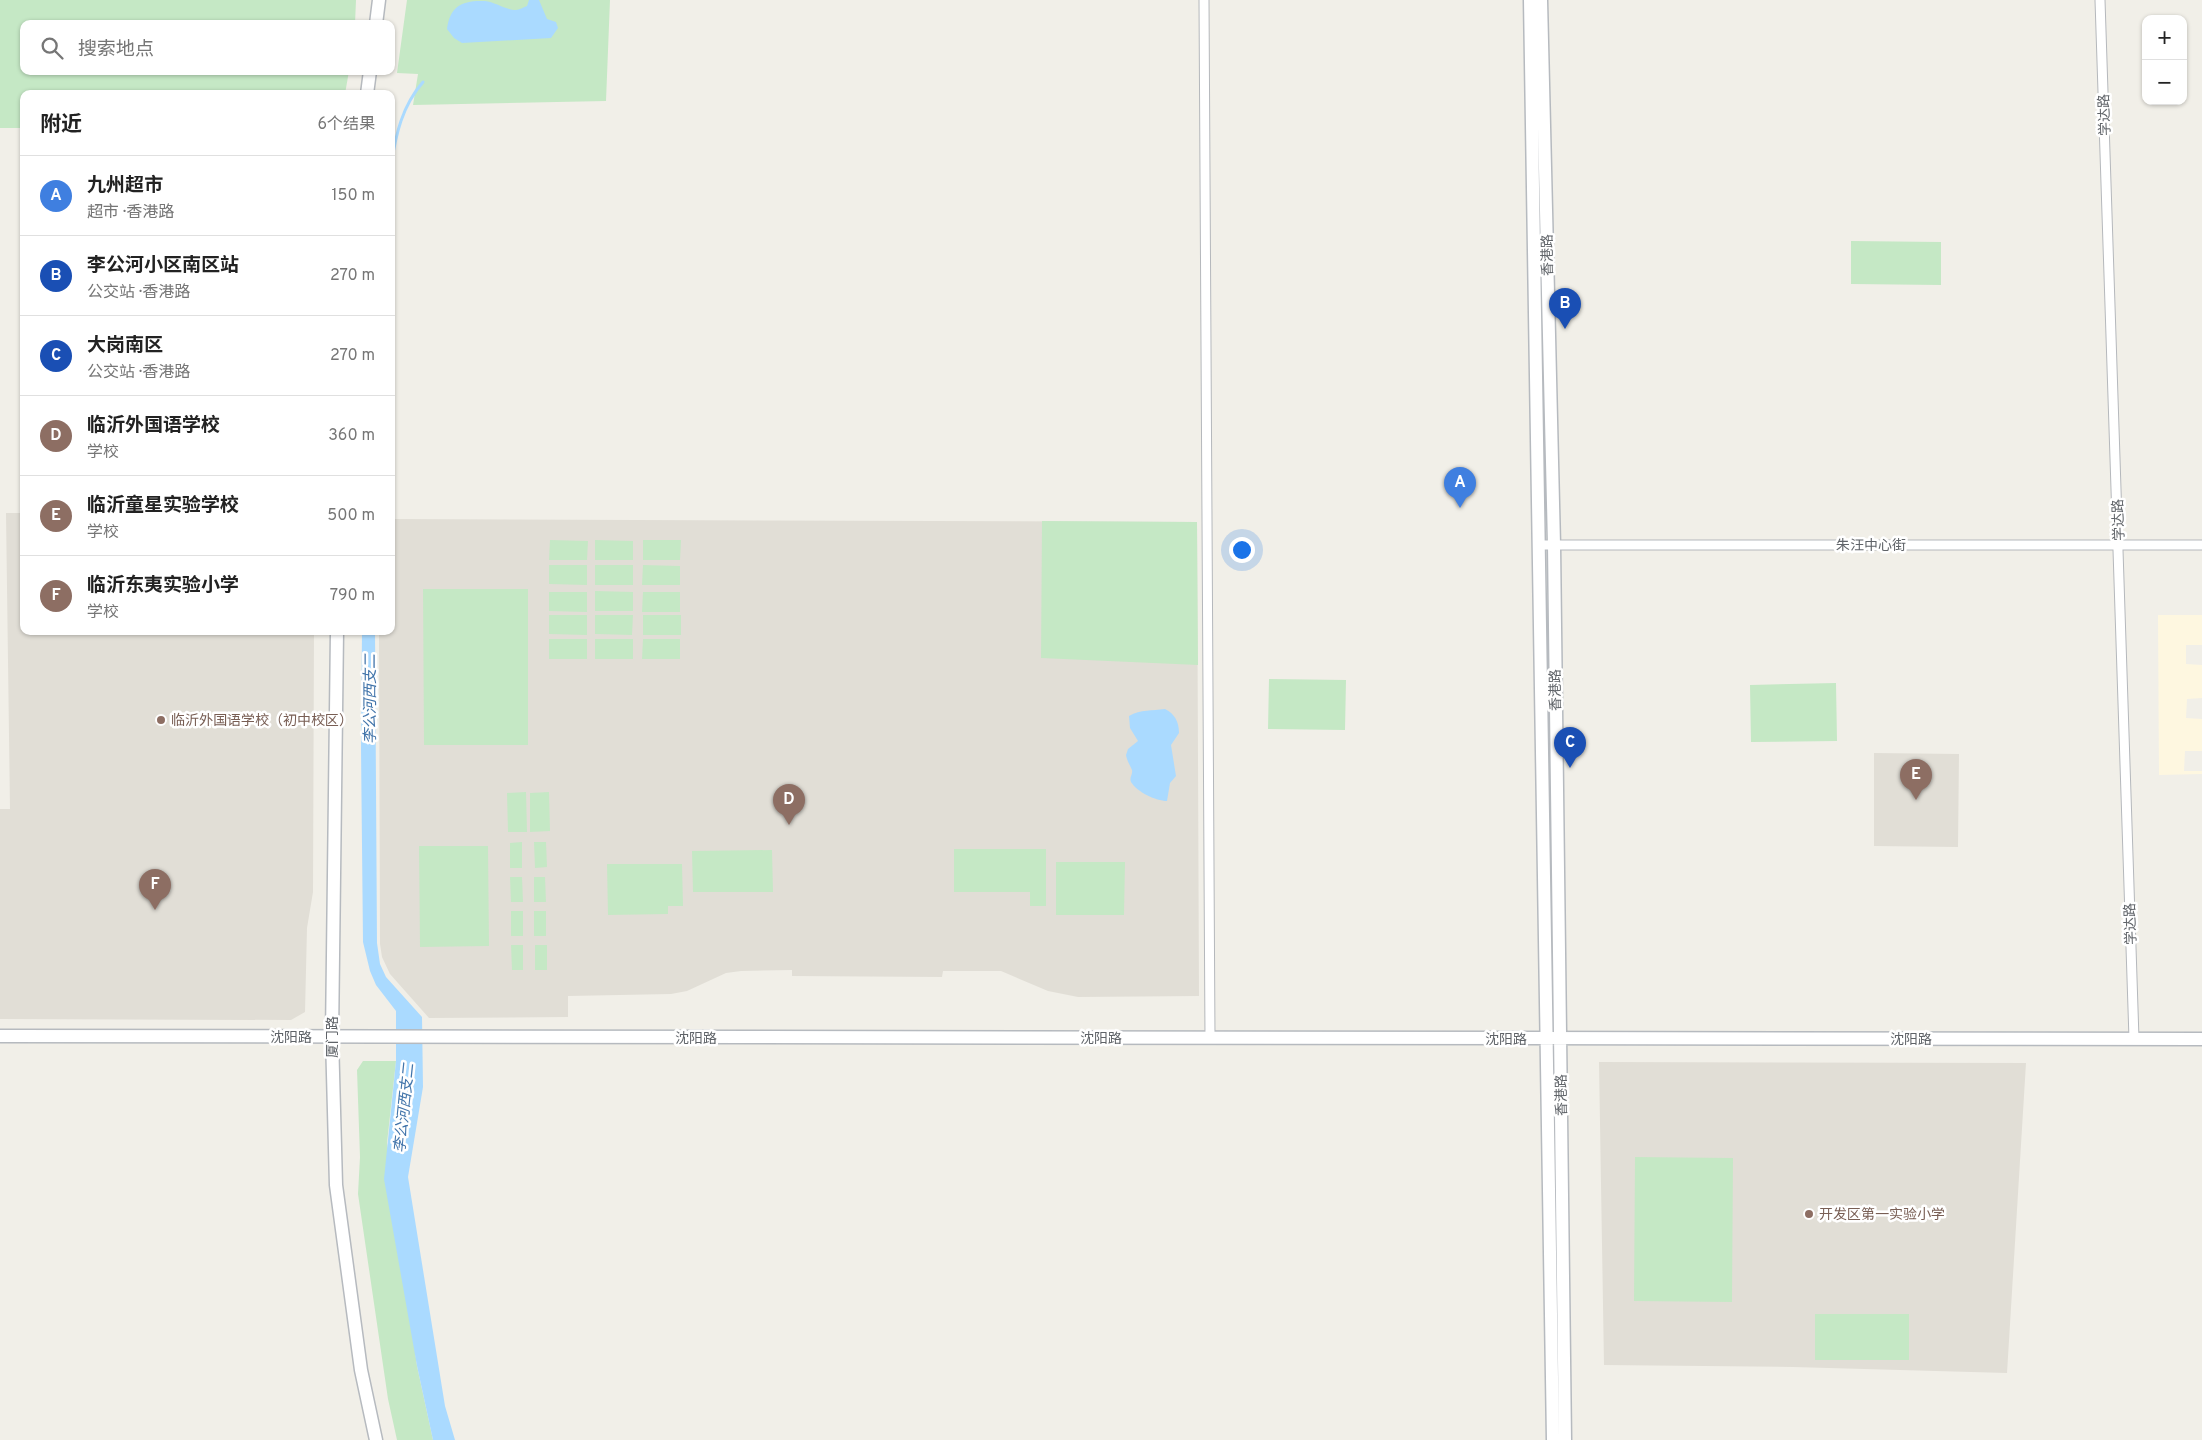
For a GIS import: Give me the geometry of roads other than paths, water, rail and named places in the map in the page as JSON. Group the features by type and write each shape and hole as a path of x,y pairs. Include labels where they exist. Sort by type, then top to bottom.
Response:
{"street":[{"path":"376,20 379,0"},
{"path":"1204,0 1210,1038"},
{"name":"香港路","path":"1530,0 1540,545 1565,1440"},
{"name":"香港路","path":"1541,0 1554,545 1553,1440"},
{"name":"学达路","path":"2100,0 2134,1039"},
{"path":"368,90 369,75"},
{"name":"朱汪中心街","path":"1540,545 2202,545"},
{"name":"厦门路","path":"337,635 332,1037 336,1184 361,1370 376,1440"},
{"name":"沈阳路","path":"0,1036 2202,1039"}],"water":[{"path":"529,0 539,0 547,19 556,22 558,28 551,38 462,43 454,38 447,29 454,10 464,3 485,1 516,10 527,6"},
{"path":"362,635 375,635 377,943 380,964 386,977 422,1017 423,1087 408,1177 445,1406 455,1440 433,1440 417,1366 384,1179 396,1061 396,1011 376,985 370,971 363,942"},
{"path":"1165,709 1176,719 1179,733 1171,745 1176,776 1170,783 1167,801 1147,795 1134,786 1131,782 1132,770 1126,755 1128,749 1138,741 1130,728 1129,716 1142,711"}],"waterway":[{"name":"李公河西支二","path":"395,142 405,111 423,82"}],"place":[{"name":"李公河小区南区站","path":"1565,329"},
{"name":"九州超市","path":"1460,508"},
{"name":"临沂外国语学校（初中校区）","path":"161,720"},
{"name":"大岗南区","path":"1570,768"},
{"name":"临沂童星实验学校","path":"1916,800"},
{"name":"临沂外国语学校","path":"789,825"},
{"name":"临沂东夷实验小学","path":"155,910"},
{"name":"开发区第一实验小学","path":"1809,1214"}]}
